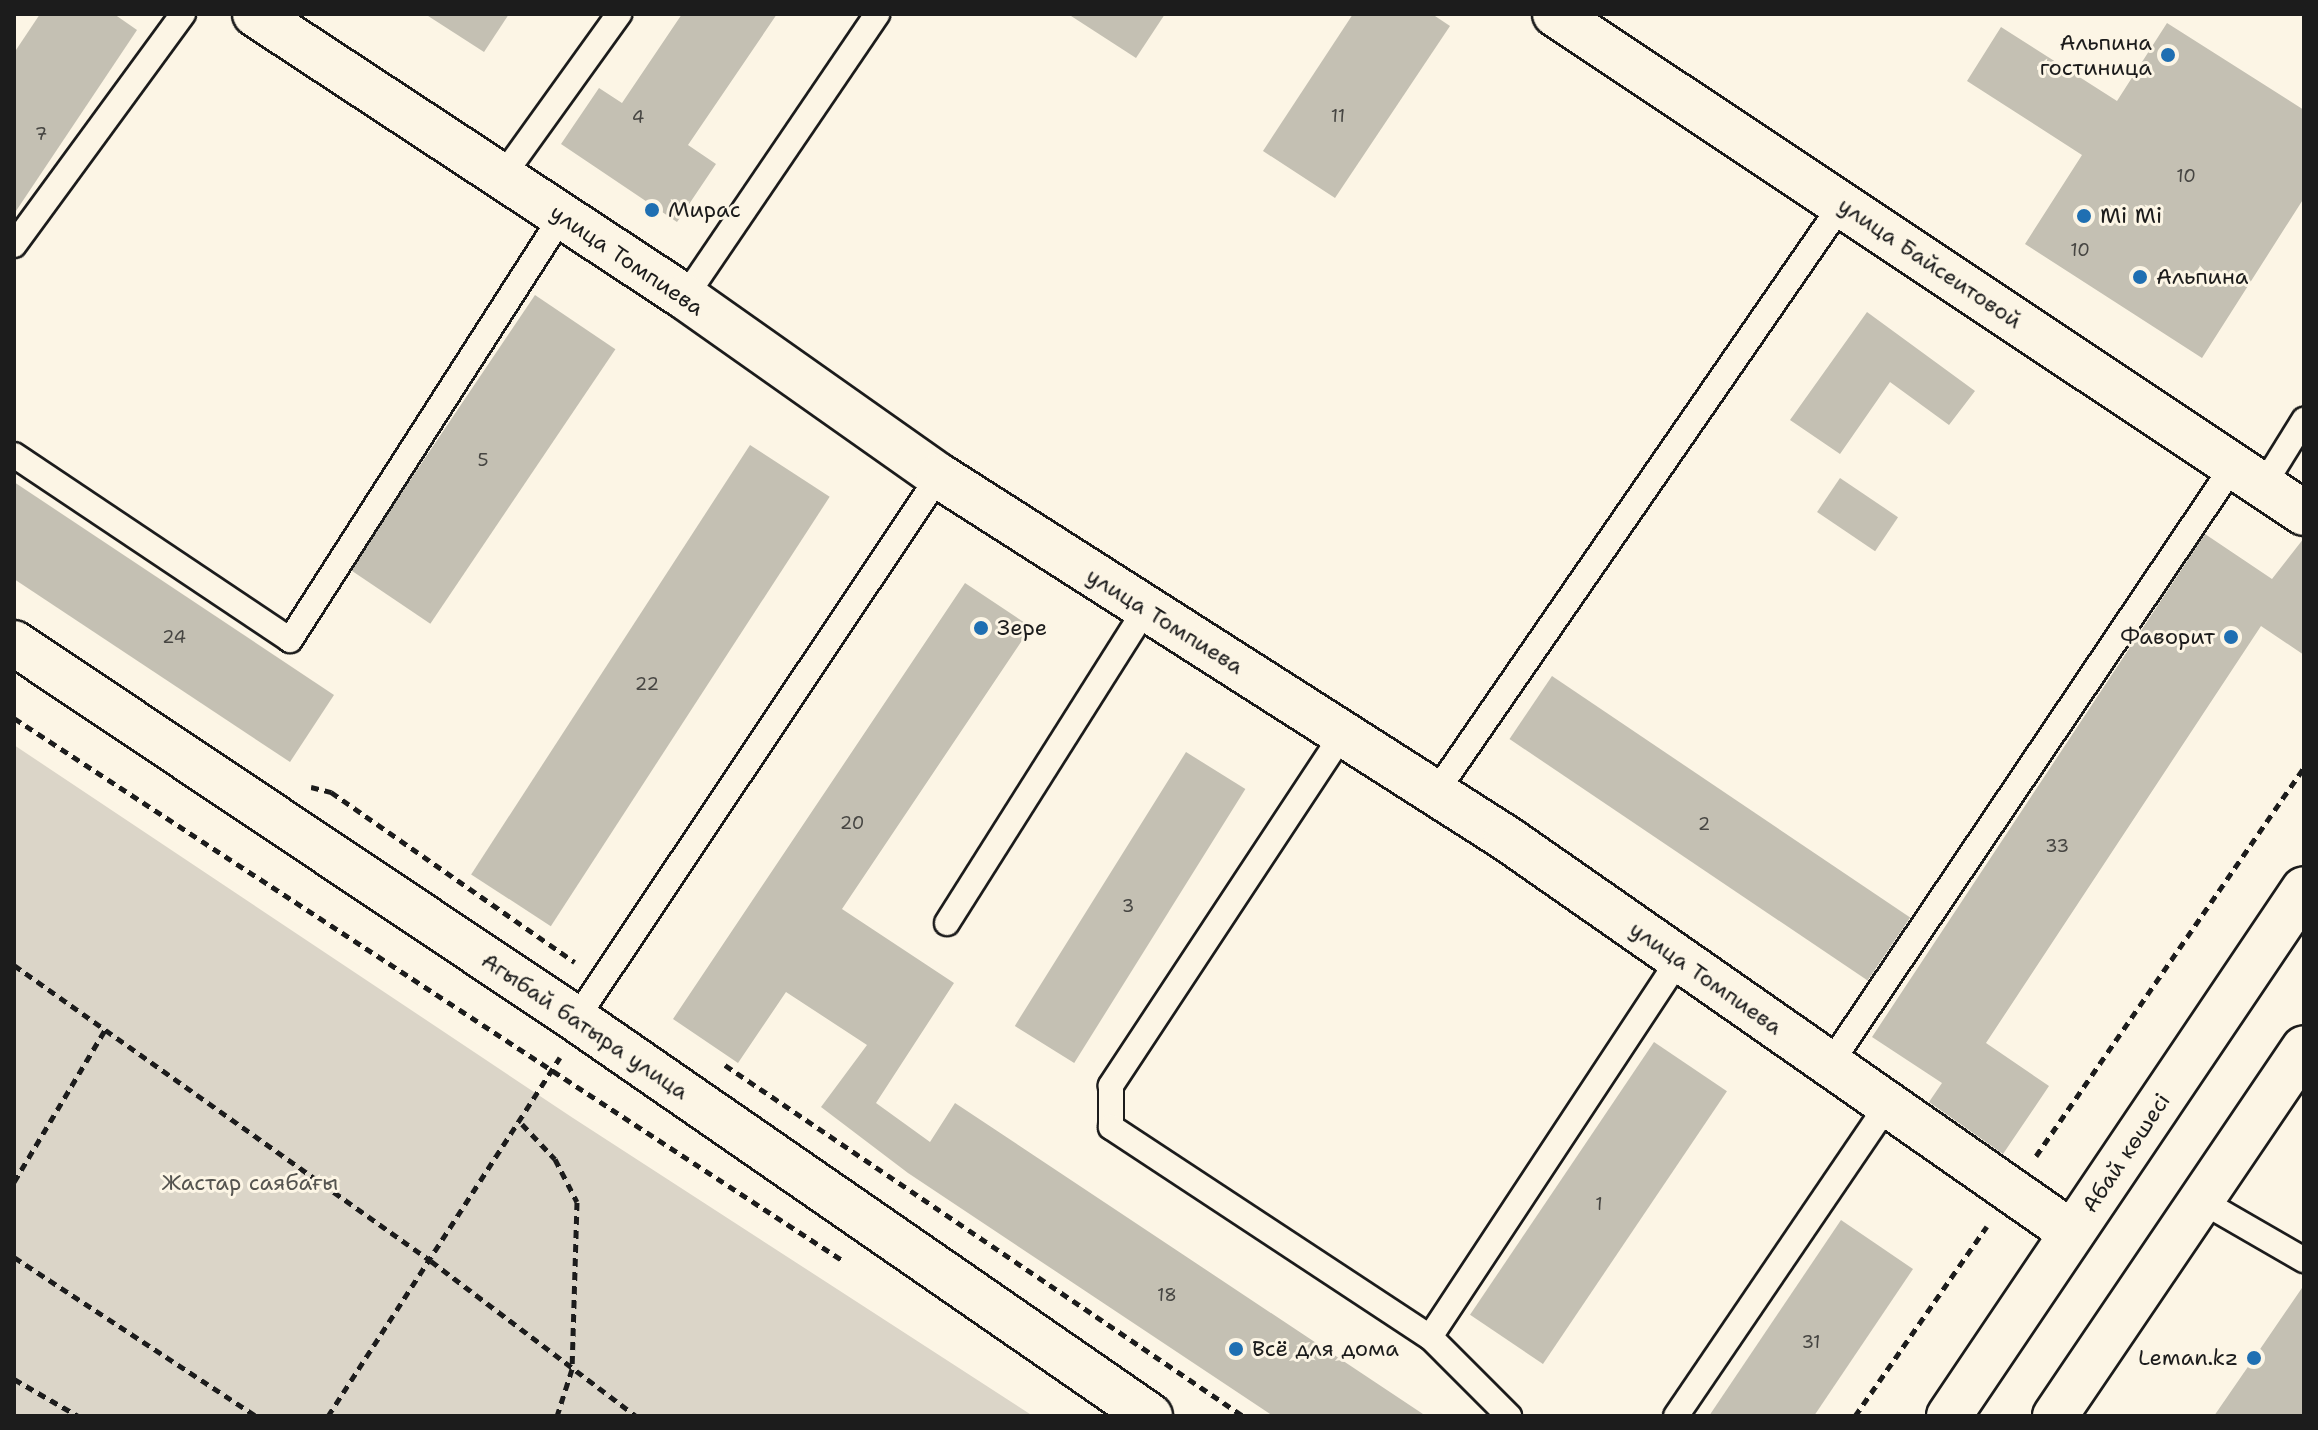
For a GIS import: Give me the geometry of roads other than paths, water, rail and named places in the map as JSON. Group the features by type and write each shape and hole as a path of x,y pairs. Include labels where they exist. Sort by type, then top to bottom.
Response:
{"street":[{"name":"улица Томпиева","path":"255,14 685,297 939,476 1145,610 1436,792 2072,1233"},
{"name":"улица Байсеитовой","path":"1555,14 2304,513"},
{"name":"Агыбай батыра улица","path":"14,643 576,1019 1150,1416"},
{"name":"Абай көшесі","path":"1949,1416 2304,889"},
{"path":"2055,1416 2304,1048"}],"lane":[{"path":"14,245 183,14"},
{"path":"502,177 619,14"},
{"path":"685,297 877,14"},
{"path":"1436,792 1842,204"},
{"path":"14,455 290,640 562,216"},
{"path":"1830,1064 2248,476 2304,420"},
{"path":"576,1019 939,476"},
{"path":"947,923 1145,610"},
{"path":"1344,732 1111,1086 1111,1127 1430,1337 1509,1416"},
{"path":"1430,1337 1679,960"},
{"path":"1676,1416 1888,1104"},
{"path":"2200,1200 2304,1260"}],"place":[{"name":"Альпина гостиница","path":"2168,55"},
{"name":"Мирас","path":"652,210"},
{"name":"Mi Mi","path":"2084,216"},
{"name":"Альпина","path":"2140,277"},
{"name":"Зере","path":"981,628"},
{"name":"Фаворит","path":"2231,637"},
{"name":"Всё для дома","path":"1236,1349"},
{"name":"Leman.kz","path":"2254,1358"}],"park label":[{"name":"Жастар саябағы","path":"250,1183"}]}
